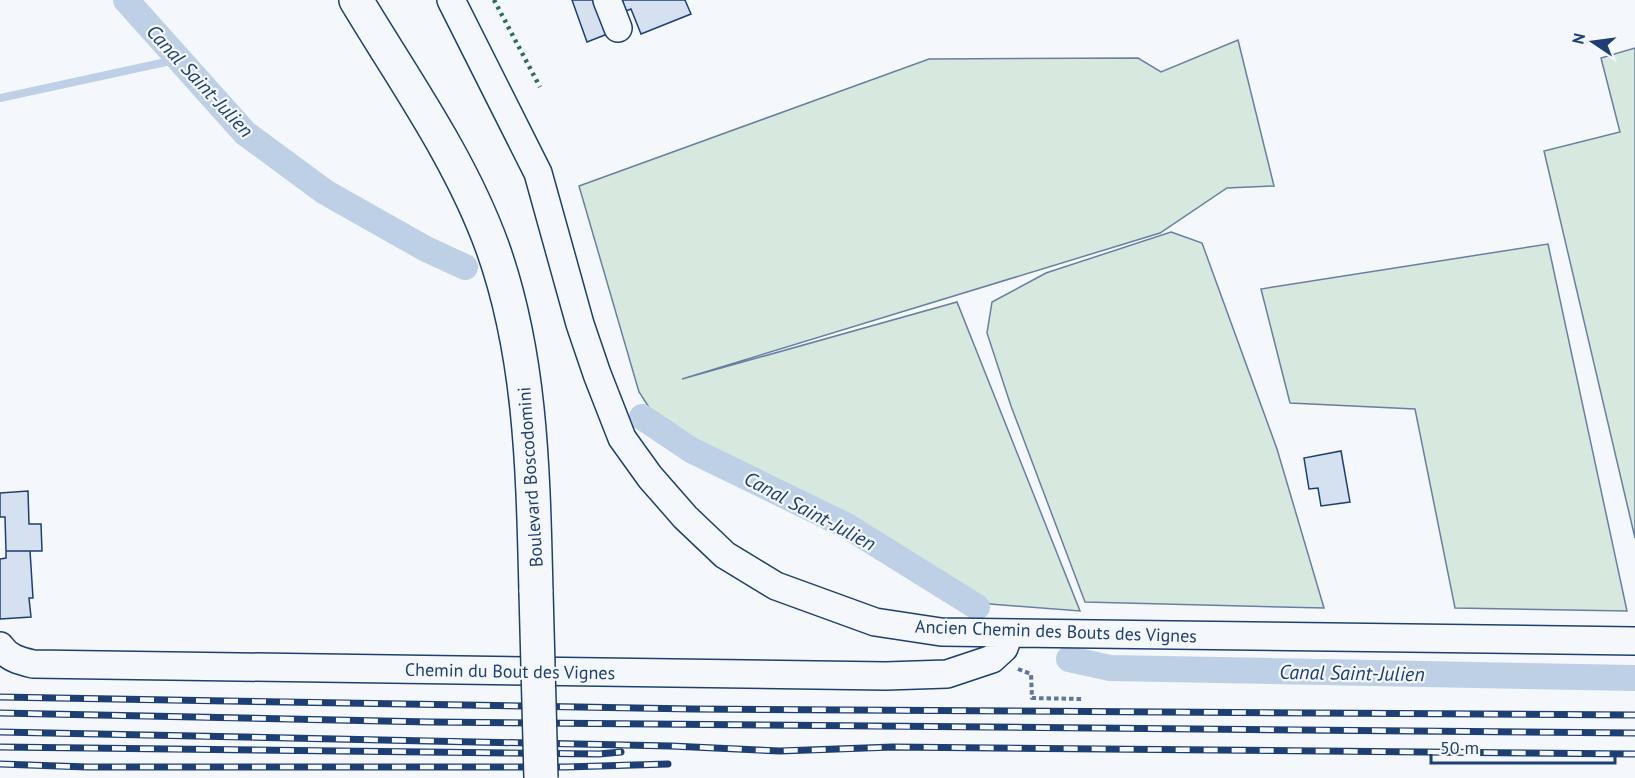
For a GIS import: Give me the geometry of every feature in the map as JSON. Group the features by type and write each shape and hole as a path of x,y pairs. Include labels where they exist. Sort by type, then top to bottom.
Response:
{"main road":[{"name":"Boulevard Boscodomini","path":"356,0 451,158 488,237 514,323 532,453 541,778"}],"street":[{"name":"Ancien Chemin des Bouts des Vignes","path":"452,0 538,173 580,324 622,438 650,477 685,517 725,555 776,586 875,622 941,632 1635,641"},
{"path":"607,0 618,28"},
{"path":"993,659 1004,648 1009,634"},
{"name":"Chemin du Bout des Vignes","path":"0,646 4,653 16,660 33,664 81,666 886,676 947,674 993,659"}],"path":[{"path":"993,659 1031,674 1032,698 1082,699"}],"shaded area":[{"path":"1238,40 1274,186 1227,188 1160,233 682,379 957,302 1080,611 990,604 957,582 704,446 652,412 639,392 579,186 929,59 1138,58 1161,72"},
{"path":"1635,48 1635,538 1544,151 1620,132 1601,58"},
{"path":"1171,232 1202,243 1277,449 1324,608 1085,602 1011,406 987,333 992,302 1046,273"},
{"path":"1548,244 1627,611 1455,608 1415,409 1290,403 1261,289"}],"building":[{"path":"572,0 598,0 610,33 587,42"},
{"path":"622,0 685,0 691,14 641,34 631,9 626,11"},
{"path":"1341,451 1350,502 1321,506 1318,488 1309,489 1304,458"},
{"path":"28,491 29,524 41,524 42,551 6,551 5,517 0,517 0,493"},
{"path":"6,551 30,551 33,598 29,598 31,617 0,619 0,559 6,558"}],"waterway":[{"name":"Canal Saint-Julien","path":"126,0 245,133 325,192 426,249 465,267"},
{"path":"0,98 180,59"},
{"name":"Canal Saint-Julien","path":"642,417 691,450 847,526 977,607"},
{"name":"Canal Saint-Julien","path":"1069,659 1110,668 1635,678"}],"railway":[{"path":"0,697 693,709 1635,715"},
{"path":"0,713 430,722 1635,733"},
{"path":"0,732 671,746 780,751 893,747 1635,754"},
{"path":"0,747 599,754 621,752"},
{"path":"0,764 87,767 566,767 668,764"}],"hedge":[{"path":"494,0 540,87"}]}
